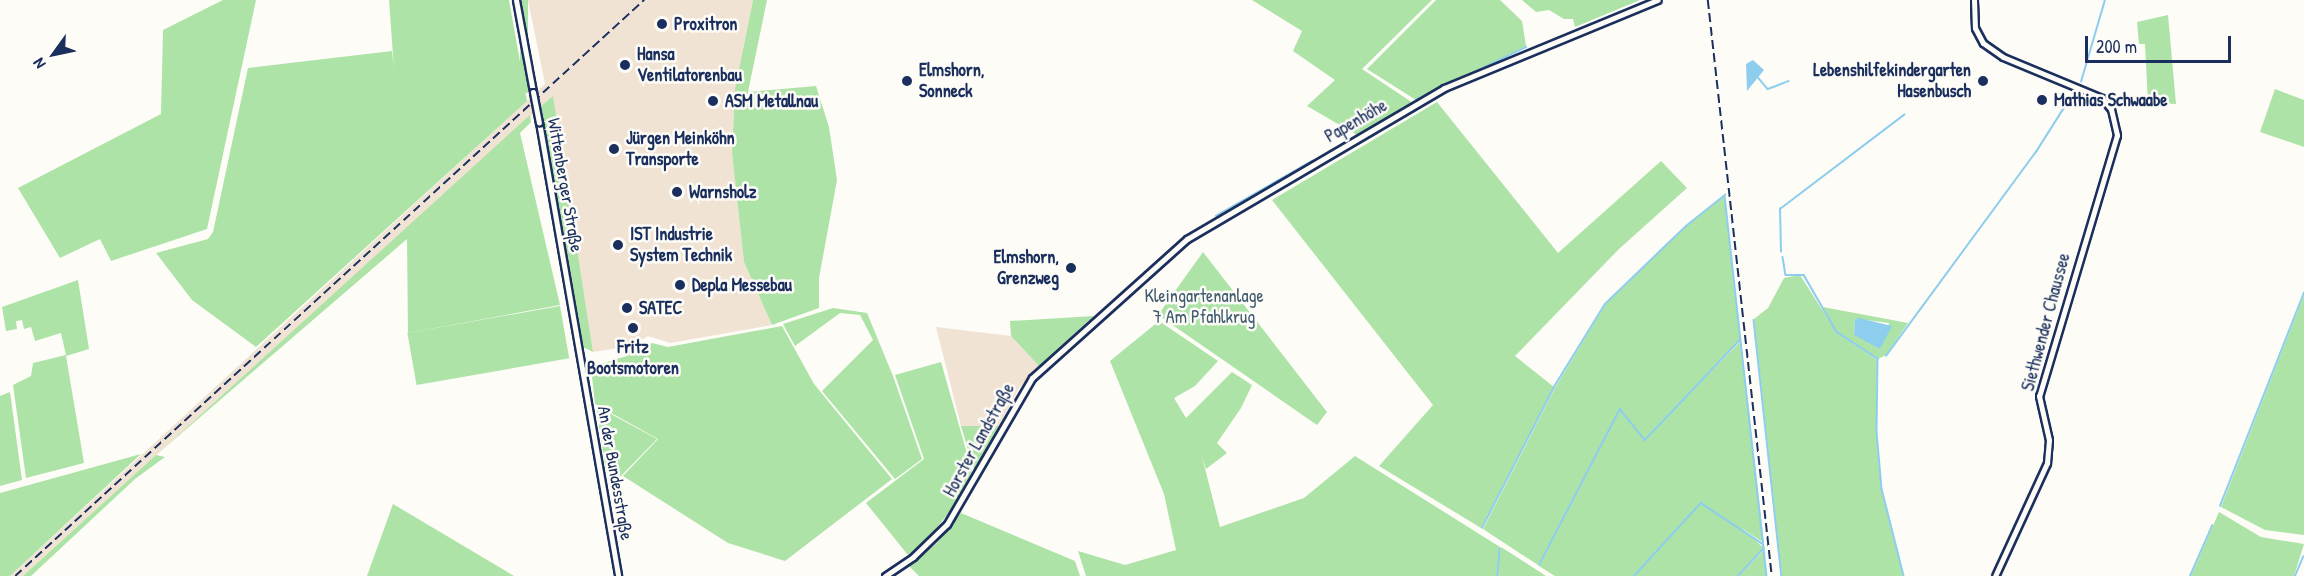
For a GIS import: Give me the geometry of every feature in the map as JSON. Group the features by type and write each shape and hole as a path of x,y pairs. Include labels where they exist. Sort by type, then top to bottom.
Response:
{"main road":[{"name":"Wittenberger Straße","path":"516,0 583,375"},
{"name":"Papenhöhe","path":"1100,319 1157,265 1209,224 1422,100 1510,58 1658,0"},
{"name":"Siethwender Chaussee","path":"1974,0 1975,28 1991,50 2080,87 2107,103 2116,121 2117,135 2039,396 2049,440 2047,463 1995,576"},
{"name":"Horster Landstraße","path":"885,576 922,549 947,524 1032,378 1100,319"},
{"name":"An der Bundesstraße","path":"583,375 618,576"}],"shaded area":[{"path":"528,0 753,0 735,89 732,153 744,262 772,325 670,343 648,336 632,346 593,352 552,97 23,576 10,576 545,84"},
{"path":"936,327 1011,336 1039,366 1019,388 999,426 961,426"}],"green space":[{"path":"223,0 256,0 207,229 111,261 100,239 60,258 18,188 161,114 163,30"},
{"path":"389,0 509,0 527,101 256,347 192,300 156,253 208,239 213,232 248,68 392,51 394,69"},
{"path":"520,0 528,0 528,93 520,93"},
{"path":"753,0 767,0 748,92 816,86 829,127 837,180 819,278 819,308 772,325 744,262 732,153 735,89"},
{"path":"1252,0 1432,0 1362,69 1413,103 1357,135 1307,106 1335,80 1293,51 1302,31"},
{"path":"1436,0 1500,0 1522,21 1526,46 1416,100 1367,69"},
{"path":"1522,0 1640,0 1575,27 1573,19 1564,19 1549,10 1536,12"},
{"path":"2168,15 2176,104 2148,103 2145,44 2139,44 2137,22"},
{"path":"2275,89 2304,100 2304,147 2260,132"},
{"path":"553,96 593,352 583,347 540,107"},
{"path":"1437,102 1558,253 1661,161 1687,188 1619,249 1515,356 1554,387 1481,528 1379,466 1433,405 1272,200"},
{"path":"530,115 531,122 520,133 560,305 408,333 407,239 162,450"},
{"path":"1724,196 1740,339 1644,440 1741,341 1764,543 1741,528 1764,548 1737,576 1634,576 1675,531 1633,576 1555,576 1539,566 1617,415 1538,565 1483,529 1555,388 1605,305 1686,226"},
{"name":"Kleingartenanlage 7 Am Pfahlkrug","path":"1203,252 1327,412 1317,425 1158,315"},
{"path":"1800,275 1837,333 1877,360 1876,432 1881,489 1903,576 1782,576 1754,319 1768,308 1784,278"},
{"path":"78,280 89,349 66,356 84,463 26,478 13,385 31,376 33,363 66,355 61,333 35,341 31,327 24,329 22,320 16,321 17,329 6,331 2,307"},
{"path":"2304,295 2304,535 2265,530 2221,507"},
{"path":"560,306 569,358 417,385 407,333"},
{"path":"1823,307 1908,323 1886,355 1878,359 1837,332","holes":["1855,320 1889,323 1880,349 1854,334"]},
{"path":"833,308 867,313 893,376 922,459 895,479 822,391 873,340 860,315 840,313 795,346 783,324"},
{"path":"1094,316 1039,366 1011,336 1010,321"},
{"path":"1159,321 1218,361 1195,386 1174,398 1186,418 1232,372 1252,385 1241,408 1217,443 1227,453 1206,469 1202,457 1220,527 1304,498 1355,456 1500,547 1496,576 1086,576 1078,551 1125,565 1176,550 1164,494 1110,361"},
{"path":"782,326 814,384 892,479 785,561 728,543 623,476 658,439 595,404 591,367 633,354 652,343 668,347"},
{"path":"941,362 972,471 958,501 928,539 908,555 866,503 924,459 895,375"},
{"path":"10,392 22,480 0,486 0,396"},
{"path":"596,406 657,439 621,476 606,471"},
{"path":"961,426 999,426 974,470"},
{"path":"141,454 10,576 0,576 0,493"},
{"path":"156,455 165,457 135,479 31,576 23,576"},
{"path":"393,504 514,576 367,576"},
{"path":"2219,512 2261,537 2304,544 2294,576 2191,576"},
{"path":"961,513 1075,561 1080,576 919,576 909,566 937,543"},
{"path":"1501,547 1546,576 1497,576"},
{"path":"1764,550 1766,576 1739,576"}],"water":[{"path":"1753,60 1764,70 1747,91 1746,64"},
{"path":"1859,318 1892,326 1880,349 1854,335 1855,320"}],"waterway":[{"path":"2081,82 2105,0"},
{"path":"1416,100 1526,47"},
{"path":"1757,76 1768,89 1789,81"},
{"path":"1886,356 2036,152 2076,89"},
{"path":"1781,252 1780,209 1904,115"},
{"path":"1216,216 1312,161"},
{"path":"1482,528 1554,387 1605,304 1686,226 1725,195"},
{"path":"1725,196 1767,576"},
{"path":"1783,257 1786,275 1804,275 1837,332 1878,359 1877,432 1882,489 1904,576"},
{"path":"2220,506 2304,293"},
{"path":"1754,320 1782,576"},
{"path":"1539,565 1620,409 1645,440 1740,340"},
{"path":"1634,576 1701,503 1763,544"},
{"path":"2190,576 2212,526"},
{"path":"1738,576 1764,548"},
{"path":"1497,576 1500,549"},
{"path":"2295,576 2303,557"}],"railway":[{"path":"15,576 644,0"},
{"path":"1708,0 1772,576"}],"place":[{"name":"Proxitron","path":"662,24"},
{"name":"Hansa Ventilatorenbau","path":"625,65"},
{"name":"Elmshorn, Sonneck","path":"907,81"},
{"name":"Lebenshilfekindergarten Hasenbusch","path":"1983,81"},
{"name":"Mathias Schwaabe","path":"2042,100"},
{"name":"ASM Metallnau","path":"713,101"},
{"name":"Jürgen Meinköhn Transporte","path":"614,149"},
{"name":"Warnsholz","path":"677,192"},
{"name":"IST Industrie System Technik","path":"618,245"},
{"name":"Elmshorn, Grenzweg","path":"1071,268"},
{"name":"Depla Messebau","path":"680,285"},
{"name":"SATEC","path":"627,308"},
{"name":"Fritz Bootsmotoren","path":"633,328"}]}
